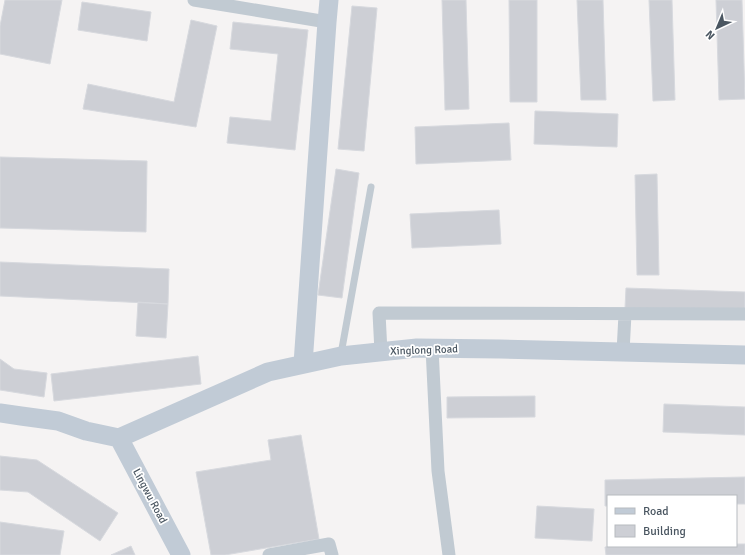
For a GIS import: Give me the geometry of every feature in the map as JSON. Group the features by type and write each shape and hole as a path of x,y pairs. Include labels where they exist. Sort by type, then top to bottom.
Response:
{"main road":[{"path":"303,364 329,0"},
{"name":"Xinglong Road","path":"119,438 268,372 341,356 417,348 745,355"},
{"path":"0,413 58,421 86,431 119,438"},
{"name":"Lingwu Road","path":"119,438 181,555"}],"street":[{"path":"194,0 327,22"},
{"path":"382,352 379,313 745,314"},
{"path":"623,352 624,314"},
{"path":"432,348 438,471 449,555"},
{"path":"269,555 329,544 332,555"}],"lane":[{"path":"341,356 371,187"}],"building":[{"path":"5,0 62,0 50,64 0,54 0,26"},
{"path":"442,0 466,0 469,109 445,110"},
{"path":"509,0 537,0 537,102 510,102"},
{"path":"577,0 603,0 606,100 581,100"},
{"path":"649,0 672,0 675,100 653,101"},
{"path":"716,0 742,0 745,99 719,100"},
{"path":"82,2 151,12 147,41 78,30"},
{"path":"352,6 377,8 364,151 338,149"},
{"path":"191,20 217,26 196,127 83,109 88,84 174,102"},
{"path":"233,22 308,30 295,150 227,143 230,117 271,121 278,54 230,49"},
{"path":"535,111 618,114 617,147 534,144"},
{"path":"509,123 511,160 416,164 415,127"},
{"path":"0,157 147,161 146,232 0,228"},
{"path":"336,169 359,173 342,298 318,295"},
{"path":"657,174 659,275 637,275 635,175"},
{"path":"499,210 501,244 412,248 410,214"},
{"path":"0,262 169,269 168,304 0,296"},
{"path":"626,288 745,292 745,312 625,308"},
{"path":"138,302 168,304 166,338 136,336"},
{"path":"198,356 201,384 54,401 51,374"},
{"path":"0,359 14,369 47,373 44,397 0,390"},
{"path":"535,396 535,417 447,418 447,397"},
{"path":"664,404 745,407 745,435 663,432"},
{"path":"301,435 319,539 225,555 211,555 196,472 271,460 268,440"},
{"path":"0,456 37,460 118,513 100,541 28,492 0,490"},
{"path":"745,477 745,504 737,504 737,495 607,495 607,506 605,506 605,480"},
{"path":"537,506 594,509 592,541 535,538"},
{"path":"0,522 64,531 60,555 0,555"},
{"path":"737,544 745,544 745,555 606,555 605,547 737,547"},
{"path":"131,546 135,555 111,555"}]}
